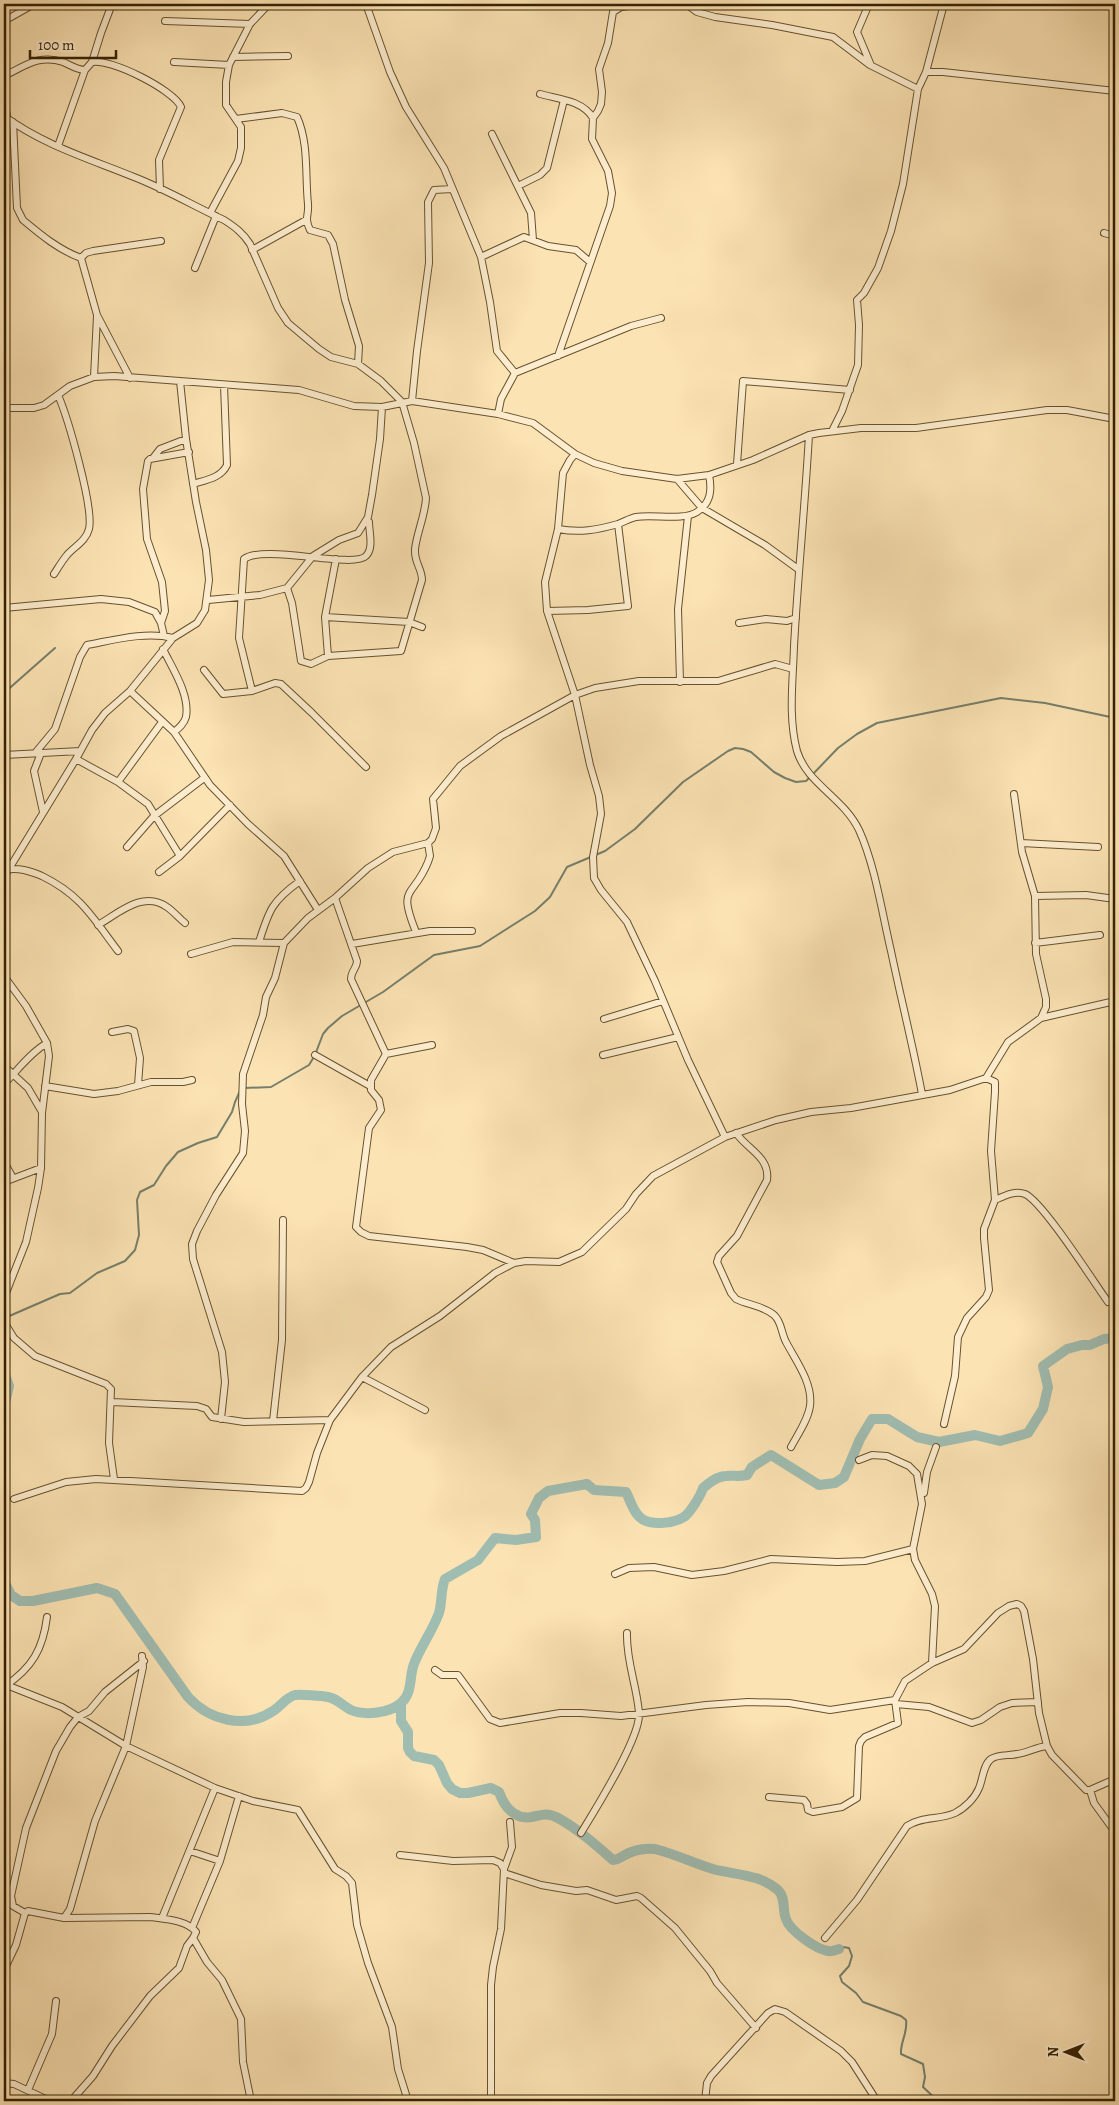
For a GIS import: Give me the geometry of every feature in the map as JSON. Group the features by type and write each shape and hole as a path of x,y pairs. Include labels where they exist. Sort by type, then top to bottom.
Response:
{"street":[{"path":"58,146 85,70 92,62 112,4"},
{"path":"195,268 213,215 238,161 242,137 241,127 226,105 229,65 250,24 269,4"},
{"path":"366,4 390,72 406,107 444,168 481,258 497,351 515,373"},
{"path":"558,356 610,206 612,194 608,171 592,139 593,118 600,108 602,92 599,69 608,43 613,12 621,7 642,4"},
{"path":"686,4 697,12 715,17 767,24 833,37 870,65 918,89"},
{"path":"869,4 857,32 870,65"},
{"path":"832,431 856,375 859,354 857,300 878,268 891,231 903,184 918,89 926,72 944,4"},
{"path":"4,21 29,7"},
{"path":"166,20 250,24"},
{"path":"233,57 288,56"},
{"path":"4,76 43,58 85,70"},
{"path":"92,62 100,62 134,74 156,85 179,102 181,107 180,113 160,160 160,189"},
{"path":"174,62 229,65"},
{"path":"926,72 943,72 1115,91"},
{"path":"4,92 19,214 23,220 56,246 67,253 81,258"},
{"path":"540,94 584,107 593,118"},
{"path":"518,186 540,175 547,168 564,100"},
{"path":"236,119 282,113 297,117 304,138 308,206 306,220 310,230 328,235 333,244 345,300 359,346 358,364"},
{"path":"8,119 27,132 160,189 236,228 246,236 278,308 288,322 331,357 358,364 381,381 402,402 414,443 426,498 426,507 415,549 416,564 421,571 422,580 401,651 328,656 311,664 301,661 292,603 287,588"},
{"path":"492,134 531,213 533,240"},
{"path":"412,401 429,264 428,202 434,190 452,189"},
{"path":"252,250 306,220"},
{"path":"1104,233 1115,236"},
{"path":"481,258 524,237 548,246 576,250 590,262"},
{"path":"81,258 86,252 161,241"},
{"path":"81,258 97,315 130,378"},
{"path":"94,377 97,315"},
{"path":"498,414 505,389 515,373 631,326 660,318"},
{"path":"4,407 34,408 44,405 70,386 94,377 114,376 299,390 354,406 382,407 412,401 498,414 533,424 575,454 622,472 678,479 709,475 753,460 809,435 832,431 916,428 1047,410 1067,410 1115,420"},
{"path":"4,877 6,870 76,759 92,730 105,713 130,691 173,638 197,623 205,610 208,600 209,580 206,550 186,439 180,381"},
{"path":"737,464 743,381 850,390"},
{"path":"193,484 217,476 224,472 227,465 224,385"},
{"path":"54,574 67,555 86,536 90,521 89,507 70,428 58,396"},
{"path":"208,600 269,594 287,588 314,556 339,540 358,533 366,523 377,470 382,407"},
{"path":"809,435 792,669 792,725 798,753 810,777 848,812 860,832 878,891 922,1094"},
{"path":"161,623 165,611 162,582 147,539 143,488 148,461 160,449 186,439"},
{"path":"153,458 189,452"},
{"path":"575,454 563,473 558,529 547,567 545,582 547,611 575,696 601,814 593,857 594,878 601,890 627,922 725,1137"},
{"path":"558,529 580,532 618,524 636,517 688,516 702,508 710,494 709,475"},
{"path":"678,479 702,508 765,545 798,569"},
{"path":"680,682 678,609 688,516"},
{"path":"252,691 239,638 243,562 246,556 289,555 314,556 336,560 361,559 367,555 371,542 369,522"},
{"path":"547,611 588,610 628,606 618,524"},
{"path":"328,656 325,617 336,560"},
{"path":"4,608 55,602 116,599 155,612 161,623 164,636"},
{"path":"325,617 409,622 422,627"},
{"path":"739,623 766,620 787,621 796,618"},
{"path":"43,812 34,771 38,753 55,729 80,657 87,645 138,637 164,636 173,638"},
{"path":"163,649 180,683 186,708 184,723 174,732"},
{"path":"221,1419 225,1382 222,1352 193,1259 192,1244 216,1195 243,1153 245,1131 242,1104 243,1074 263,1015 266,997 275,978 284,943 298,927 335,898 368,868 398,850 428,843 432,840 435,834 433,799 460,766 501,736 575,696 595,688 639,681 718,681 775,664 792,669"},
{"path":"204,670 223,694 252,691 275,683 281,684 366,768"},
{"path":"130,691 174,732 204,778 284,856 318,910"},
{"path":"118,782 162,722"},
{"path":"4,755 80,751"},
{"path":"76,759 118,782 148,804 180,856"},
{"path":"127,847 154,816 204,778"},
{"path":"1014,794 1024,862 1035,896 1035,943 1046,999 1046,1007 1041,1018"},
{"path":"159,872 180,856 230,805"},
{"path":"416,932 408,910 407,896 428,862 430,856 428,843"},
{"path":"1021,843 1098,846"},
{"path":"6,870 27,870 64,887 84,905 118,951"},
{"path":"259,942 273,903 282,893 300,881"},
{"path":"1035,896 1086,895 1115,899"},
{"path":"335,898 352,944 357,964 352,972 351,979 386,1054"},
{"path":"98,925 145,900 157,902 167,907 185,923"},
{"path":"352,944 416,932 438,930 472,931"},
{"path":"1035,943 1100,935"},
{"path":"191,954 234,942 284,943"},
{"path":"4,976 26,1006 47,1043 49,1056 42,1113 41,1168 26,1242 4,1298 6,1325 14,1338 35,1356 106,1384 111,1389 109,1443 114,1479"},
{"path":"604,1019 663,1001"},
{"path":"14,1499 66,1482 114,1479 302,1491 309,1482 317,1453 330,1420 362,1377 390,1347 440,1316 489,1277 514,1263 526,1260 559,1262 582,1252 626,1210 636,1194 653,1176 725,1137 776,1120 811,1112 851,1108 950,1090 986,1078 1008,1042 1041,1018 1115,1001"},
{"path":"112,1032 128,1029 134,1031 140,1058 138,1085"},
{"path":"603,1055 678,1037"},
{"path":"4,1084 34,1051 47,1043"},
{"path":"432,1045 386,1054 370,1080 370,1086 379,1100 381,1110 369,1128 356,1227 369,1236 467,1247 483,1250 514,1263"},
{"path":"316,1056 370,1086"},
{"path":"4,1066 28,1088 42,1113"},
{"path":"944,1424 955,1376 958,1337 967,1318 986,1297 989,1290 984,1229 995,1200 991,1152 994,1082 986,1078"},
{"path":"45,1086 94,1094 106,1094 151,1082 184,1082 192,1080"},
{"path":"736,1133 742,1142 765,1162 768,1174 767,1180 736,1236 719,1256 718,1267 736,1298 769,1311 780,1321 786,1342 805,1379 810,1406 791,1447"},
{"path":"4,1162 13,1178"},
{"path":"4,1182 41,1168"},
{"path":"995,1200 1015,1193 1023,1193 1031,1198 1053,1225 1108,1302"},
{"path":"273,1420 282,1340 283,1220"},
{"path":"362,1377 425,1410"},
{"path":"112,1402 197,1406 206,1409 212,1417 244,1422 330,1420"},
{"path":"932,1663 935,1606 932,1594 914,1560 913,1549 927,1472 936,1447"},
{"path":"859,1460 880,1454 909,1466 917,1474 922,1504"},
{"path":"615,1574 629,1568 654,1567 692,1575 724,1571 771,1559 837,1562 865,1561 913,1549"},
{"path":"769,1797 804,1800 808,1810 813,1812 842,1807 852,1802 857,1798 859,1746 865,1737 898,1723 896,1702 905,1681 932,1663 964,1649 998,1613 1009,1606 1017,1604 1022,1606 1024,1611 1038,1702 1047,1746 1052,1755 1086,1790 1115,1779"},
{"path":"5,1685 25,1670 38,1654 46,1617"},
{"path":"581,1833 601,1802 636,1731 639,1714 628,1656 626,1633"},
{"path":"64,1918 70,1909 95,1821 126,1746 143,1658 105,1692 89,1711 78,1717 70,1726 56,1751 26,1828 11,1896 13,1906 25,1913 30,1911 64,1918 114,1916 162,1918 192,1928 196,1932 187,1946 180,1968 150,1996 112,2046 93,2076 71,2101"},
{"path":"435,1670 442,1675 458,1675 490,1719 500,1723 560,1713 581,1712 621,1716 706,1705 748,1702 789,1703 830,1710 896,1702 929,1707 972,1723 981,1720 1000,1707 1012,1703 1038,1702"},
{"path":"5,1685 62,1707 126,1746 215,1788 239,1796 298,1810 334,1869 350,1880 352,1884 357,1924 368,1963 392,2027 398,2069 408,2101"},
{"path":"825,1938 857,1900 907,1826 915,1821 955,1813 972,1799 979,1788 990,1759 1003,1755 1020,1754 1047,1746"},
{"path":"162,1918 215,1788"},
{"path":"1090,1790 1094,1803 1115,1832"},
{"path":"192,1928 220,1861 239,1796"},
{"path":"491,2101 491,1985 500,1936 504,1871 512,1847 510,1822"},
{"path":"190,1851 220,1861"},
{"path":"400,1855 453,1861 493,1860 500,1863 504,1871 541,1885 576,1891 587,1890 616,1900 637,1896 675,1928 717,1983 756,2028"},
{"path":"4,1896 11,1896"},
{"path":"4,1970 16,1945 25,1913"},
{"path":"193,1938 207,1962 222,1980 241,2019 243,2062 251,2101"},
{"path":"28,2090 52,2034 56,2001"},
{"path":"705,2101 707,2083 710,2076 772,2009 785,2012 841,2051 852,2062 877,2101"},
{"path":"4,2083 28,2090 50,2101"}],"waterway":[{"path":"4,693 55,648"},
{"path":"813,774 838,748 857,734 877,723 1001,698 1045,703 1115,718"},
{"path":"244,1088 271,1087 309,1065 323,1034 328,1028 342,1016 383,992 434,955 480,946 535,911 550,897 567,867 605,851 635,829 683,782 728,751 735,748 751,752 774,772 796,782 806,781 810,777"},
{"path":"7,1317 60,1294 70,1293 97,1273 125,1261 135,1250 139,1235 137,1200 140,1192 154,1185 178,1152 217,1137 232,1112 240,1091"},
{"path":"4,1581 11,1595 20,1601 33,1601 97,1588 115,1594 188,1697 206,1712 217,1717 239,1721 262,1717 295,1695 332,1698 357,1712 384,1711 391,1709 405,1699 409,1689 412,1669 439,1614 445,1579 478,1560 495,1538 516,1540 536,1537 535,1520 531,1514 539,1498 548,1491 587,1484 594,1490 626,1492 639,1517 647,1521 663,1523 684,1517 695,1504 703,1488 713,1480 723,1476 747,1475 752,1467 771,1455 819,1485 835,1483 844,1477 860,1439 872,1419 888,1419 917,1437 939,1442 975,1435 1000,1441 1028,1433 1043,1409 1048,1387 1043,1366 1067,1349 1115,1338"},
{"path":"4,1372 9,1386 4,1407"},
{"path":"401,1703 401,1721 408,1732 408,1748 410,1752 414,1756 434,1760 439,1765 447,1783 452,1789 460,1793 468,1793 491,1788 499,1792 507,1807 515,1814 526,1817 545,1814 554,1816 580,1832 613,1860 628,1853 644,1849 655,1849 713,1869 763,1881 780,1893 788,1924 798,1934 823,1950 839,1949"},
{"path":"839,1949 843,1947 849,1948 852,1956 849,1966 840,1976 842,1982 856,1993 863,2002 901,2016 906,2020 901,2054 923,2064 925,2077 923,2087 938,2101"}]}
